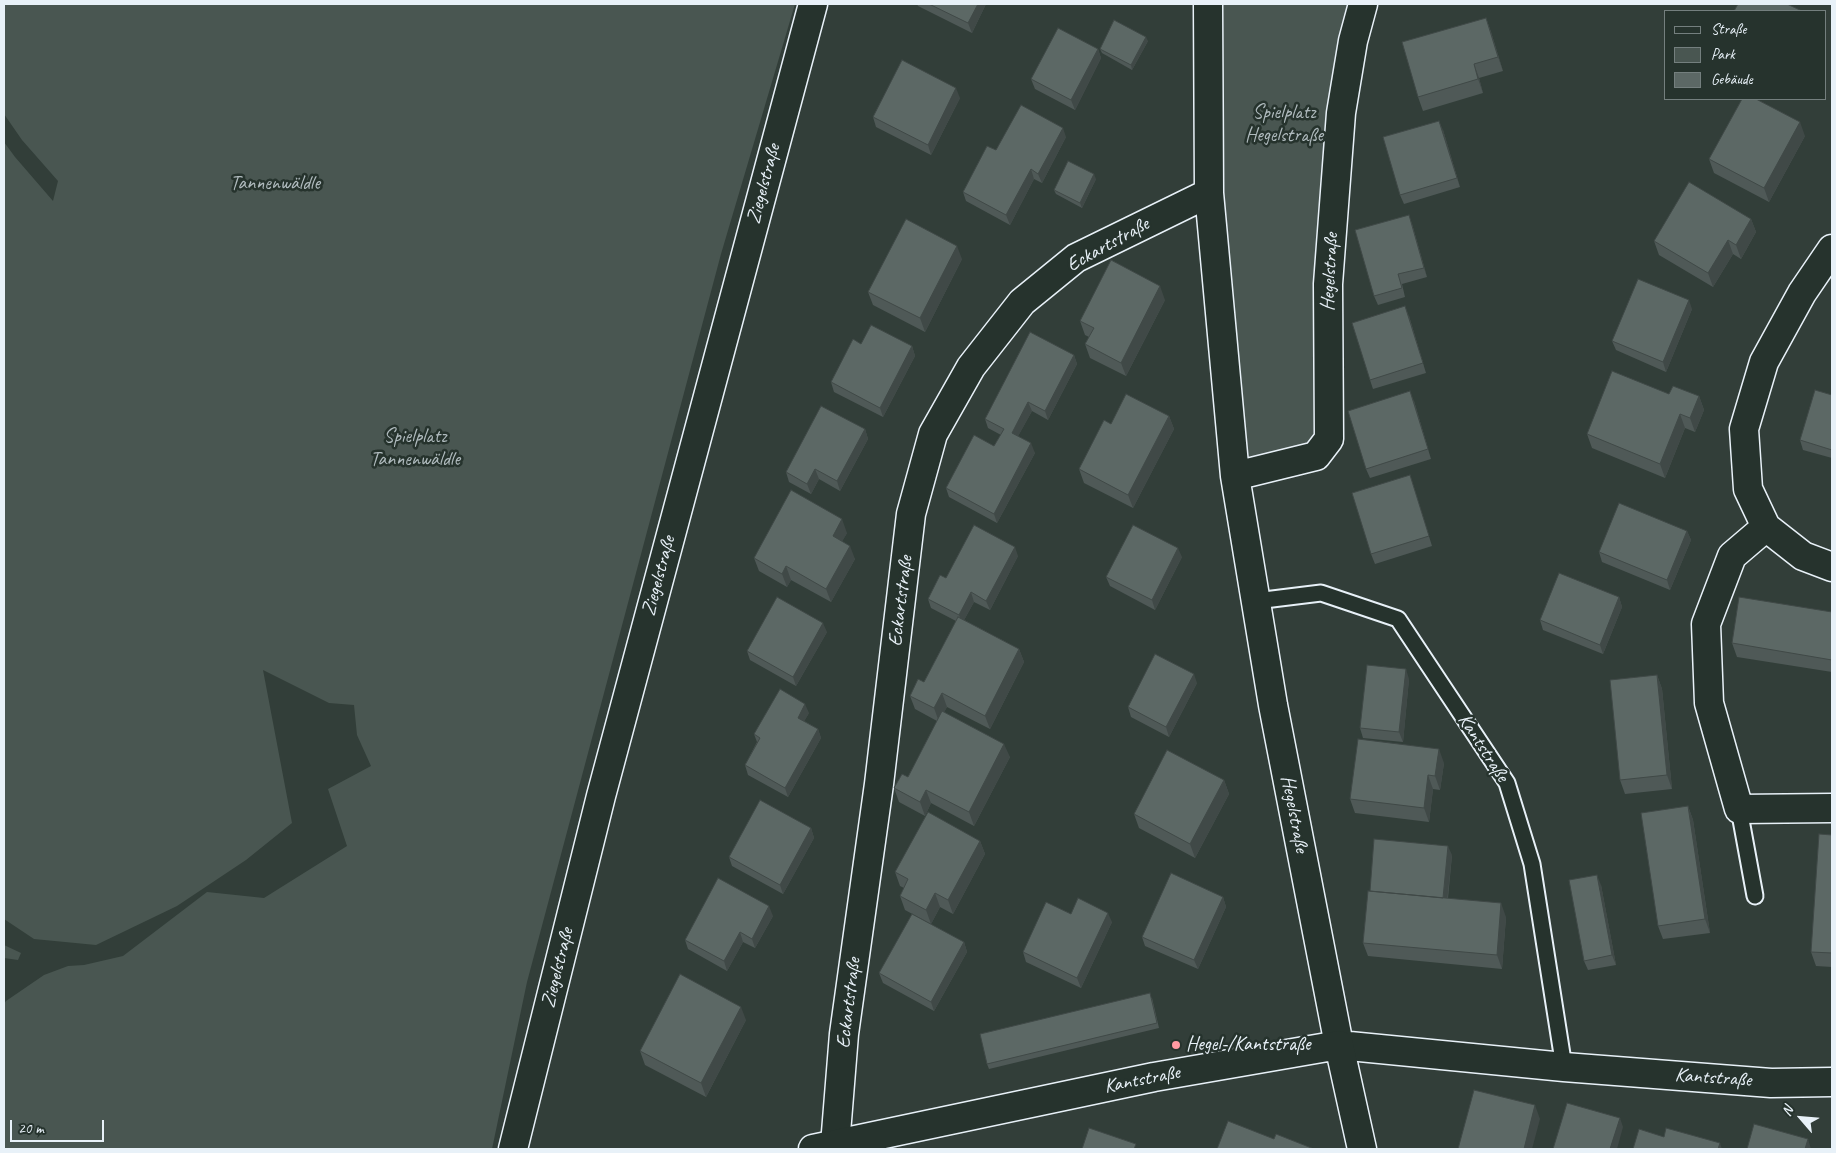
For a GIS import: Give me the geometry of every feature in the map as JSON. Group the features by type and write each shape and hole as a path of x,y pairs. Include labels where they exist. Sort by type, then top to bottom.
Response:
{"street":[{"name":"Ziegelstraße","path":"513,1149 603,786 812,4"},
{"name":"Hegelstraße","path":"1208,4 1209,193 1235,476 1273,704 1339,1046 1362,1149"},
{"name":"Hegelstraße","path":"1235,476 1316,456 1329,439 1328,284 1339,132 1353,41 1363,4"},
{"name":"Eckartstraße","path":"824,1147 844,1034 879,784 911,514 933,434 971,367 1022,302 1076,258 1209,193"},
{"path":"1832,249 1802,293 1764,362 1744,429 1748,489 1766,527 1803,556 1832,567"},
{"path":"1766,527 1732,556 1706,624 1709,703 1739,809 1832,808"},
{"name":"Kantstraße","path":"824,1147 1154,1077 1339,1046 1564,1067 1771,1083 1832,1082"}],"lane":[{"name":"Kantstraße","path":"1256,601 1321,593 1398,619 1491,758 1507,783 1532,864 1564,1067"},
{"path":"1739,809 1755,896"}],"green space":[{"name":"Tannenwäldle","path":"4,4 795,4 721,254 527,982 492,1149 4,1149 4,1004 6,1001 44,975 68,966 84,965 123,956 207,892 264,898 347,846 328,789 371,766 357,735 354,705 329,703 263,670 292,823 246,860 177,906 96,945 34,939 4,919 4,142 53,201 58,181 22,140 4,114"},
{"name":"Spielplatz Hegelstraße","path":"1208,4 1363,4 1329,439 1235,476"},
{"path":"4,945 21,953 18,960 4,958"}],"building":[{"path":"929,4 978,4 968,23"},
{"path":"1738,4 1787,4 1800,10 1735,10"},
{"path":"1486,18 1498,57 1474,64 1478,79 1418,97 1402,42"},
{"path":"1114,20 1146,37 1131,65 1100,49"},
{"path":"1058,28 1098,49 1071,100 1031,79"},
{"path":"902,60 956,88 928,145 873,117"},
{"path":"1741,100 1758,100 1800,122 1764,188 1709,159"},
{"path":"1021,105 1063,128 1038,174 1031,169 1006,215 963,192 987,146 996,150"},
{"path":"1439,121 1457,178 1400,195 1383,137"},
{"path":"1068,161 1094,174 1080,203 1054,190"},
{"path":"1689,182 1751,219 1736,245 1728,240 1708,273 1654,241"},
{"path":"1409,215 1424,268 1398,274 1402,288 1374,296 1355,230"},
{"path":"906,219 957,246 920,318 868,292"},
{"path":"1111,260 1160,286 1121,363 1085,344 1094,328 1080,321"},
{"path":"1638,279 1689,300 1663,362 1612,341"},
{"path":"1405,306 1423,363 1370,380 1352,323"},
{"path":"871,325 912,346 880,408 831,382 853,339 861,344"},
{"path":"1030,332 1074,355 1045,411 1028,402 1012,433 1031,443 994,514 946,488 974,435 994,446 1004,429 985,419"},
{"path":"1612,371 1669,394 1673,386 1699,396 1690,418 1680,414 1660,464 1587,434"},
{"path":"1815,390 1832,395 1832,450 1800,440"},
{"path":"1410,391 1428,449 1366,469 1348,411"},
{"path":"1126,394 1169,416 1128,495 1079,469 1104,420 1111,424"},
{"path":"821,406 865,429 837,481 815,469 807,484 786,472"},
{"path":"1410,475 1429,536 1371,554 1352,493"},
{"path":"791,490 842,519 833,536 850,546 826,589 786,566 782,574 754,558"},
{"path":"1619,503 1687,531 1667,580 1599,552"},
{"path":"974,525 1015,547 986,601 971,592 959,615 928,599 940,575 946,578"},
{"path":"1133,525 1178,548 1152,600 1106,577"},
{"path":"1559,573 1619,597 1600,645 1540,620"},
{"path":"777,597 823,623 793,677 747,651"},
{"path":"1739,597 1832,612 1832,660 1732,643"},
{"path":"958,617 1019,649 985,716 942,693 934,708 910,696 918,679 924,682"},
{"path":"1155,654 1194,674 1166,727 1128,707"},
{"path":"1367,665 1406,669 1399,732 1360,728"},
{"path":"1657,675 1667,775 1620,780 1610,680"},
{"path":"780,689 805,704 798,718 818,729 785,788 745,765 760,738 754,734"},
{"path":"942,711 1004,744 969,812 926,790 920,802 894,788 902,774 908,777"},
{"path":"1358,739 1439,749 1435,776 1428,775 1424,808 1350,799"},
{"path":"1167,750 1224,780 1190,844 1134,814"},
{"path":"760,800 811,828 780,885 729,857"},
{"path":"1688,806 1705,919 1658,926 1641,813"},
{"path":"928,812 980,841 948,900 935,893 926,910 900,896 908,879 895,872"},
{"path":"1819,834 1832,835 1832,953 1811,952"},
{"path":"1374,839 1448,846 1443,898 1370,891"},
{"path":"1171,873 1223,897 1194,960 1142,937"},
{"path":"1597,875 1612,955 1584,961 1569,880"},
{"path":"718,878 769,906 752,939 740,932 724,961 685,940"},
{"path":"1368,891 1501,903 1497,955 1363,943"},
{"path":"1078,898 1108,913 1077,978 1023,952 1046,902 1071,914"},
{"path":"912,914 964,942 931,1002 879,973"},
{"path":"680,974 741,1007 701,1083 640,1051"},
{"path":"1150,993 1157,1023 987,1064 980,1034"},
{"path":"1474,1090 1535,1105 1524,1149 1458,1149"},
{"path":"1567,1103 1620,1118 1610,1149 1553,1149"},
{"path":"1228,1121 1274,1139 1276,1134 1314,1149 1217,1149"},
{"path":"1754,1124 1808,1139 1805,1149 1747,1149"},
{"path":"1089,1128 1136,1144 1134,1149 1082,1149"},
{"path":"1666,1128 1720,1143 1718,1149 1633,1149 1639,1129 1664,1137"}],"place":[{"name":"Hegel-/Kantstraße","path":"1176,1045"}],"park label":[{"name":"Spielplatz Tannenwäldle","path":"415,448"}]}
